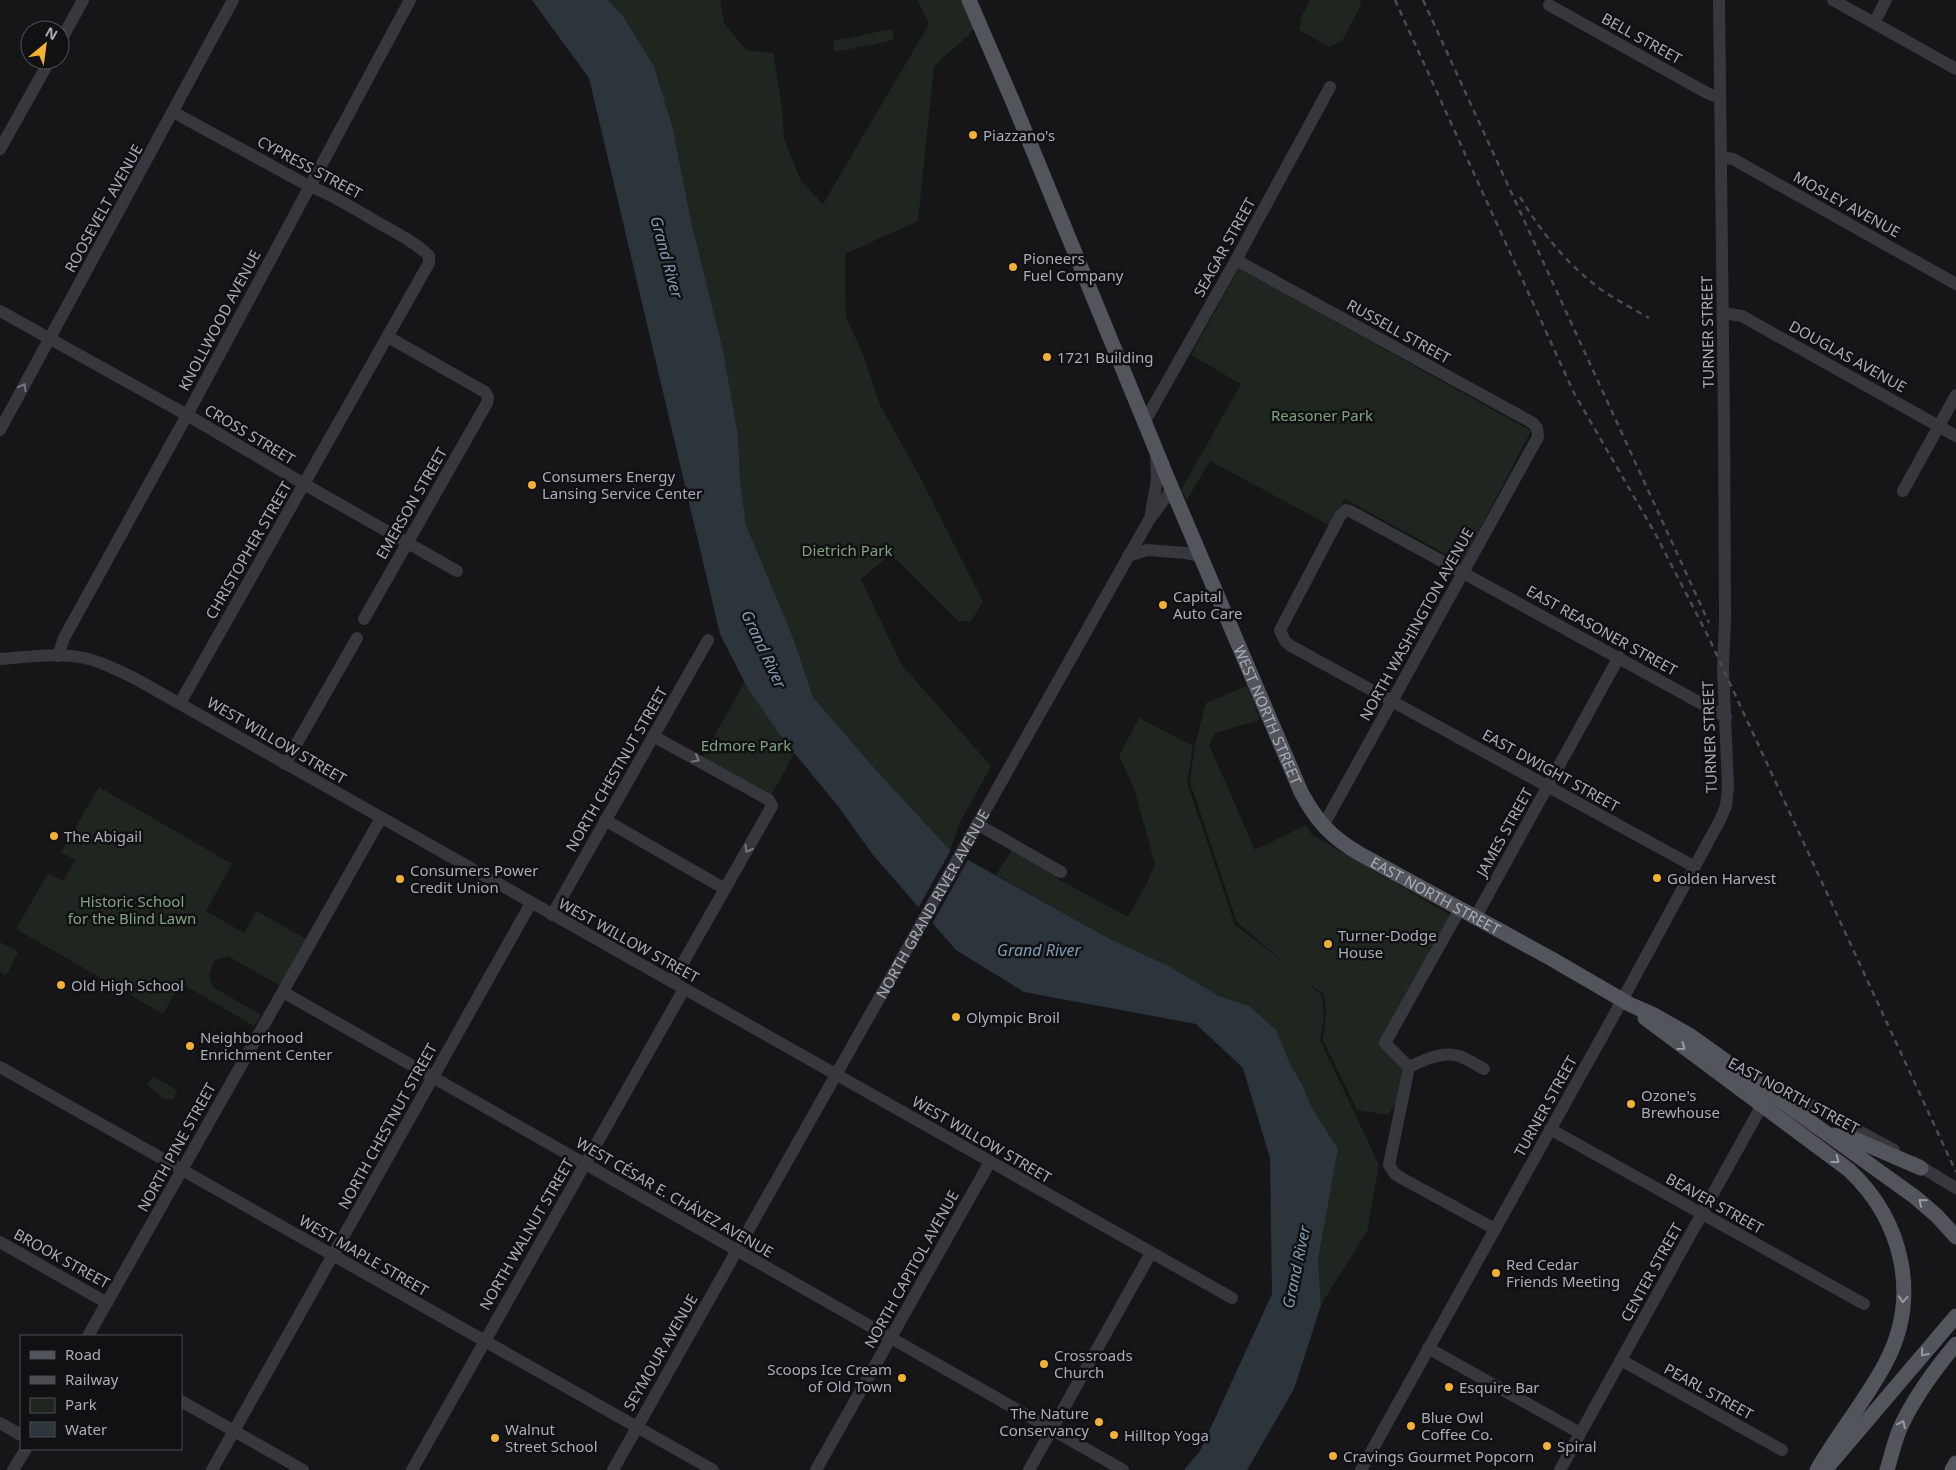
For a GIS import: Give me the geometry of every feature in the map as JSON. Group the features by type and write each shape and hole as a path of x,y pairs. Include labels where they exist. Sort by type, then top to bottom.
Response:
{"main road":[{"path":"969,0 1172,489"},
{"name":"WEST NORTH STREET","path":"1172,489 1301,792 1313,815 1323,826"},
{"name":"EAST NORTH STREET","path":"1323,826 1339,841 1360,854 1627,1002 1674,1025 1726,1059"},
{"name":"EAST NORTH STREET","path":"1627,1002 1662,1031 1765,1108"},
{"path":"1726,1059 1932,1210 1956,1237"},
{"path":"1765,1108 1797,1126 1818,1134 1830,1134 1854,1139 1921,1168"},
{"path":"1765,1108 1840,1163 1863,1184 1885,1215 1896,1241 1903,1265 1902,1313 1893,1348 1879,1375 1830,1446 1817,1470"},
{"path":"1825,1470 1956,1316"},
{"path":"1887,1470 1897,1435 1913,1403 1938,1366 1956,1344"},
{"path":"1952,1470 1956,1463"}],"street":[{"path":"70,24 83,0"},
{"name":"ROOSEVELT AVENUE","path":"0,430 233,0"},
{"name":"KNOLLWOOD AVENUE","path":"58,656 64,638 410,0"},
{"name":"TURNER STREET","path":"1361,1470 1550,1129 1627,1002 1726,806 1728,787 1723,668 1725,610 1719,0"},
{"path":"1833,0 1956,69"},
{"path":"1874,23 1886,0"},
{"name":"BELL STREET","path":"1549,5 1707,94 1720,98"},
{"path":"0,149 4,133 44,70"},
{"name":"SEAGAR STREET","path":"1145,421 1236,260 1330,87"},
{"name":"CYPRESS STREET","path":"173,112 309,186 325,192 392,230 429,256"},
{"name":"MOSLEY AVENUE","path":"1721,157 1733,159 1956,284"},
{"name":"CHRISTOPHER STREET","path":"180,703 429,264 429,256"},
{"name":"RUSSELL STREET","path":"1236,260 1533,423 1537,428 1538,437"},
{"name":"CROSS STREET","path":"0,311 187,414 304,484 457,571"},
{"name":"DOUGLAS AVENUE","path":"1723,313 1742,316 1956,436"},
{"name":"EMERSON STREET","path":"364,619 487,403 488,397 485,392 388,337"},
{"path":"1904,490 1956,395"},
{"name":"NORTH WASHINGTON AVENUE","path":"1323,826 1538,437"},
{"path":"1149,520 1155,499 1157,480 1156,449"},
{"name":"NORTH GRAND RIVER AVENUE","path":"736,1251 1128,556 1149,520 1172,489"},
{"name":"EAST REASONER STREET","path":"1281,635 1282,624 1340,516 1346,510 1354,512 1726,717"},
{"path":"1128,556 1147,550 1201,556"},
{"name":"EAST DWIGHT STREET","path":"1281,635 1290,646 1695,867"},
{"path":"285,764 357,638"},
{"name":"NORTH CHESTNUT STREET","path":"552,915 708,640"},
{"name":"WEST WILLOW STREET","path":"0,659 58,656 83,658 99,662 136,679 1232,1298"},
{"name":"JAMES STREET","path":"1475,918 1619,657"},
{"path":"653,736 769,800 772,806 672,982"},
{"name":"NORTH PINE STREET","path":"89,1335 381,818"},
{"path":"605,820 725,889"},
{"path":"974,829 1061,872"},
{"name":"NORTH CHESTNUT STREET","path":"212,1470 531,903"},
{"path":"1409,1067 1385,1044 1460,909"},
{"name":"NORTH WALNUT STREET","path":"412,1470 684,989"},
{"name":"WEST CÉSAR E. CHÁVEZ AVENUE","path":"282,992 1122,1470"},
{"path":"1409,1067 1432,1057 1446,1055 1458,1056 1484,1069"},
{"name":"EAST NORTH STREET","path":"1726,1059 1893,1149 1956,1188"},
{"name":"WEST MAPLE STREET","path":"0,1067 713,1470"},
{"path":"1409,1067 1390,1165 1394,1174 1494,1230"},
{"name":"CENTER STREET","path":"1560,1470 1702,1214 1765,1108 1770,1091"},
{"name":"BEAVER STREET","path":"1550,1129 1864,1304"},
{"name":"NORTH CAPITOL AVENUE","path":"816,1470 990,1162"},
{"name":"BROOK STREET","path":"0,1242 108,1302"},
{"name":"SEYMOUR AVENUE","path":"613,1470 736,1251"},
{"path":"1029,1470 1151,1253"},
{"path":"1428,1348 1580,1433"},
{"name":"PEARL STREET","path":"1621,1360 1782,1450"},
{"path":"182,1402 303,1470"},
{"path":"0,1423 20,1434"},
{"path":"13,1470 25,1450"}],"green space":[{"name":"Dietrich Park","path":"608,0 720,0 724,23 746,50 773,53 782,108 784,139 801,181 823,204 929,24 917,0 969,0 978,21 969,35 934,66 918,221 845,254 846,317 863,354 880,405 921,479 983,602 971,621 958,621 891,554 861,579 901,664 991,766 960,822 950,850 877,771 813,697 792,635 746,525 740,479 738,435 723,350 691,221 673,129 654,66 623,16"},
{"path":"1310,0 1361,0 1360,7 1342,41 1329,47 1299,30 1301,18"},
{"path":"892,29 894,40 835,52 833,41"},
{"name":"Reasoner Park","path":"1239,268 1531,431 1462,563 1345,499 1329,525 1210,461 1187,500 1181,490 1241,384 1191,355"},
{"name":"Edmore Park","path":"744,683 794,754 770,797 702,758"},
{"path":"1247,686 1260,720 1215,733 1209,745 1255,850 1306,825 1311,834 1450,915 1379,1045 1402,1068 1397,1101 1388,1115 1357,1110 1323,1040 1326,1014 1324,995 1302,977 1322,996 1324,1018 1320,1040 1379,1165 1367,1231 1321,1305 1318,1260 1338,1149 1312,1108 1303,1086 1290,1064 1249,1006 1219,996 1167,965 1110,939 996,875 1013,848 1053,872 1058,879 1128,917 1155,864 1134,788 1119,756 1139,718 1193,746 1187,783 1235,925 1284,962 1237,922 1190,782 1195,745 1206,703"},
{"name":"Historic School for the Blind Lawn","path":"99,787 232,864 206,911 244,933 257,911 309,941 282,987 228,956 214,961 209,975 213,987 261,1015 254,1026 181,983 163,1014 16,929 48,873 63,881 75,860 61,852"},
{"path":"0,942 18,952 6,976 0,972"},
{"path":"153,1076 177,1090 173,1099 164,1099 147,1085"}],"water":[{"name":"Grand River","path":"532,0 608,0 623,16 654,66 673,129 691,221 723,350 738,435 740,479 746,525 792,635 813,697 877,771 950,850 1110,939 1167,965 1219,996 1249,1006 1276,1030 1290,1064 1303,1086 1312,1108 1338,1149 1318,1260 1321,1305 1294,1389 1247,1470 1184,1470 1200,1451 1272,1294 1270,1158 1243,1068 1196,1024 1024,992 956,950 873,855 838,806 786,743 749,691 720,634 589,78"}],"pier":[{"path":"952,848 969,858 931,926 917,910"}],"railway":[{"path":"1395,0 1574,393 1656,535 1708,636 1956,1172"},
{"path":"1423,0 1709,623"},
{"path":"1520,197 1546,235 1576,268 1605,292 1649,318"}],"place":[{"name":"Piazzano's","path":"973,135"},
{"name":"Pioneers Fuel Company","path":"1013,267"},
{"name":"1721 Building","path":"1047,357"},
{"name":"Consumers Energy Lansing Service Center","path":"532,485"},
{"name":"Capital Auto Care","path":"1163,605"},
{"name":"The Abigail","path":"54,836"},
{"name":"Golden Harvest","path":"1657,878"},
{"name":"Consumers Power Credit Union","path":"400,879"},
{"name":"Turner-Dodge House","path":"1328,944"},
{"name":"Old High School","path":"61,985"},
{"name":"Olympic Broil","path":"956,1017"},
{"name":"Neighborhood Enrichment Center","path":"190,1046"},
{"name":"Ozone's Brewhouse","path":"1631,1104"},
{"name":"Red Cedar Friends Meeting","path":"1496,1273"},
{"name":"Crossroads Church","path":"1044,1364"},
{"name":"Scoops Ice Cream of Old Town","path":"902,1378"},
{"name":"Esquire Bar","path":"1449,1387"},
{"name":"The Nature Conservancy","path":"1099,1422"},
{"name":"Blue Owl Coffee Co.","path":"1411,1426"},
{"name":"Hilltop Yoga","path":"1114,1435"},
{"name":"Walnut Street School","path":"495,1438"},
{"name":"Spiral","path":"1547,1446"},
{"name":"Cravings Gourmet Popcorn","path":"1333,1456"}]}
